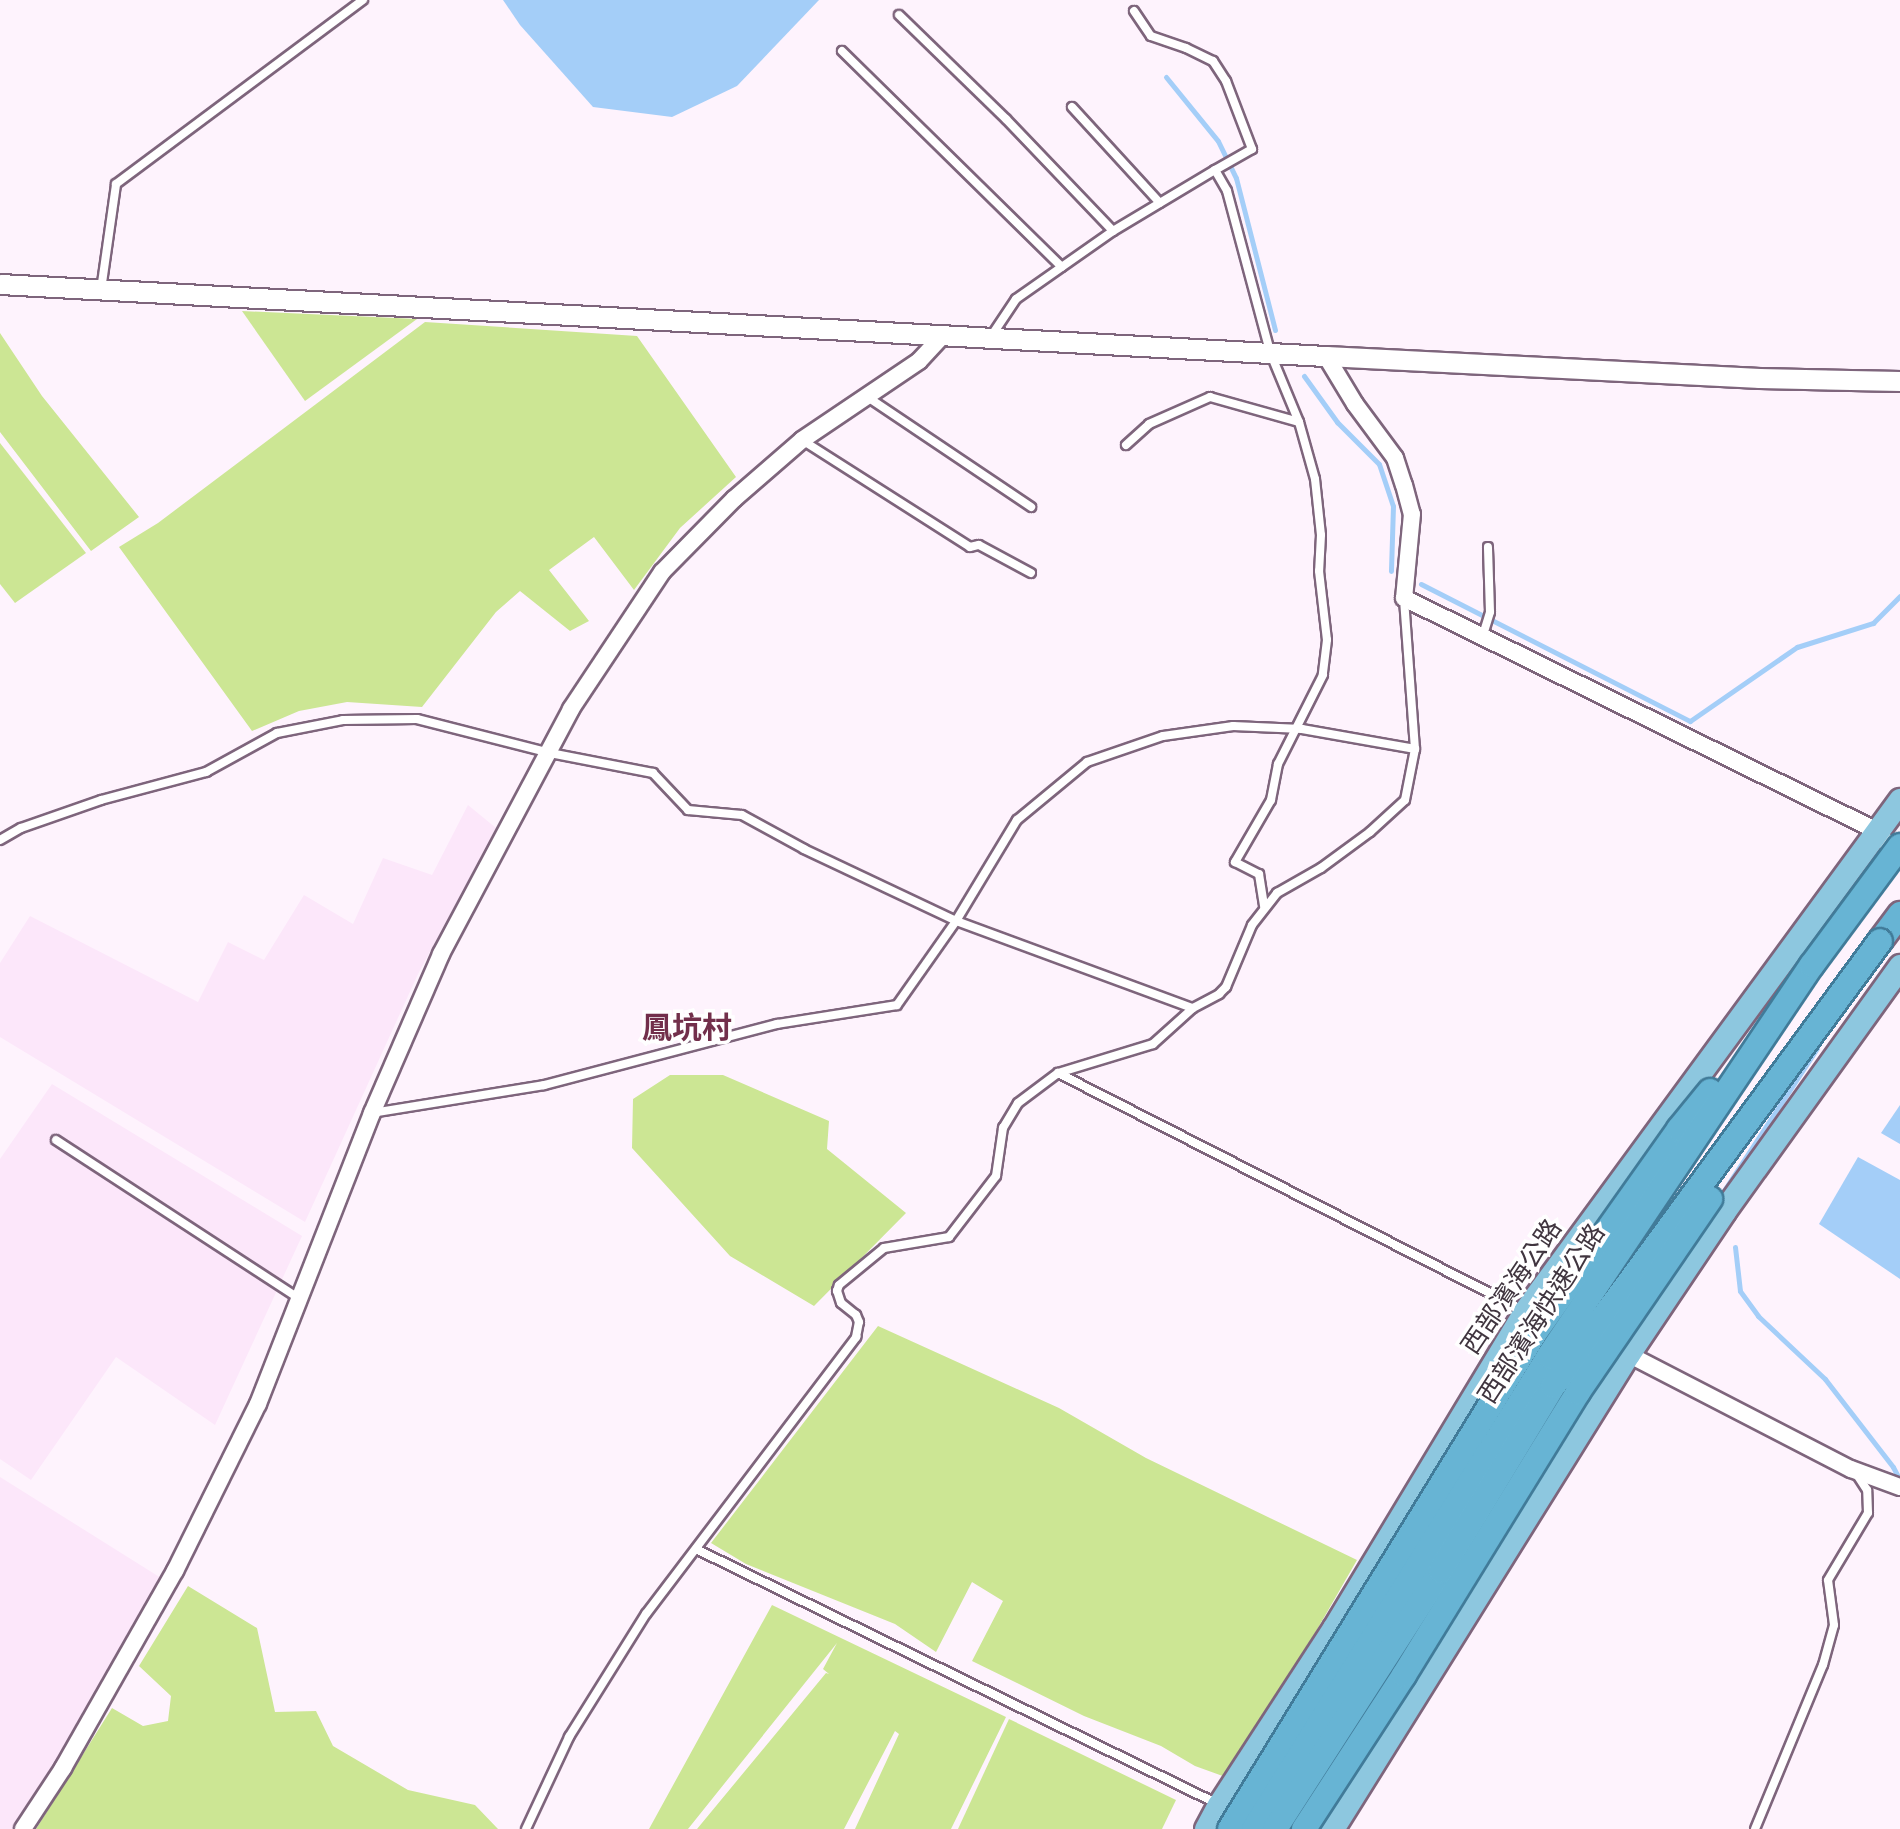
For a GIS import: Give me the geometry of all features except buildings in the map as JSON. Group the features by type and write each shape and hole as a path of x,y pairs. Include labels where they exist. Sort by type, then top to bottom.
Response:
{"highway":[{"name":"西部濱海快速公路","path":"1254,1829 1549,1356 1811,965 1900,846"},
{"name":"西部濱海快速公路","path":"1275,1829 1441,1571 1553,1386 1900,914"},
{"path":"1304,1829 1404,1675 1578,1392 1880,941"},
{"path":"1230,1829 1534,1334 1679,1129 1811,965"}],"main road":[{"name":"西部濱海公路","path":"1206,1829 1334,1628 1525,1311 1875,830 1900,800"},
{"path":"1332,1829 1628,1354 1724,1211 1900,966"}],"street":[{"path":"0,284 1326,356 1759,378 1900,381"},
{"path":"23,1829 62,1768 175,1571 258,1404 372,1113 441,954 571,709 662,572 734,499 802,440 919,361 943,335"},
{"path":"1326,356 1355,404 1395,458 1404,485 1412,514 1404,598 1875,830 1900,857"},
{"path":"1525,1311 1628,1354 1851,1469 1897,1486"}],"lane":[{"path":"101,289 116,184 363,0"},
{"path":"990,337 1016,299 1113,231 1252,149 1226,81 1213,61 1151,36 1133,11"},
{"path":"899,15 1006,119 1113,231"},
{"path":"842,51 1062,267"},
{"path":"1072,107 1160,203"},
{"path":"1215,170 1227,191 1270,352 1299,422 1315,479 1327,640 1323,675 1278,764 1271,800 1236,862 1259,874 1264,907"},
{"path":"866,396 1031,506"},
{"path":"1126,445 1149,424 1210,397 1299,422"},
{"path":"802,440 970,547 979,545 1031,573"},
{"path":"1483,635 1490,611 1488,547"},
{"path":"526,1829 569,1737 646,1614 856,1337 859,1322 856,1315 841,1303 837,1291 839,1284 884,1248 949,1237 996,1176 1000,1164 1003,1129 1010,1113 1058,1073 1153,1044 1193,1008 1226,987 1252,925 1277,893 1321,868 1370,832 1405,800 1415,748 1404,598"},
{"path":"0,840 21,828 101,800 206,772 277,733 343,720 417,719 550,753 653,772 688,810 742,815 804,849 956,922 1193,1008"},
{"path":"372,1113 544,1086 777,1024 897,1005 956,922 1017,820 1087,762 1163,736 1233,726 1294,728 1415,748"},
{"path":"1058,1073 1525,1311"},
{"path":"56,1140 298,1298"},
{"path":"1755,1829 1823,1665 1834,1625 1828,1580 1868,1513 1867,1490 1859,1475 1851,1469"},
{"path":"696,1549 1219,1805"}],"shaded area":[{"path":"468,805 496,828 418,974 305,1222 0,1037 0,963 30,916 198,1002 228,942 264,960 304,895 353,924 383,858 432,875"},
{"path":"52,1084 302,1236 215,1425 116,1357 31,1480 0,1459 0,1159"},
{"path":"0,1477 169,1583 12,1829 0,1829"}],"green space":[{"path":"242,311 417,319 305,401"},
{"path":"425,322 637,336 736,477 680,528 634,590 594,537 549,570 589,621 570,631 520,591 496,612 422,707 347,702 299,711 252,731 119,547 158,523"},
{"path":"0,333 42,396 139,517 91,551 0,432"},
{"path":"0,443 86,553 15,603 0,584"},
{"path":"670,1075 723,1075 829,1121 827,1149 906,1213 814,1306 730,1256 632,1148 633,1099"},
{"path":"878,1326 1059,1408 1146,1458 1357,1560 1231,1779 1195,1766 1161,1746 1084,1716 972,1661 1003,1601 972,1582 936,1652 895,1624 746,1564 711,1543"},
{"path":"188,1586 257,1628 275,1712 316,1711 333,1746 408,1790 475,1805 498,1829 36,1829 112,1708 143,1726 168,1721 171,1696 139,1666"},
{"path":"772,1605 1006,1717 951,1829 855,1829 899,1734 895,1731 844,1829 697,1829 826,1673 829,1674 823,1669 837,1643 688,1829 649,1829"},
{"path":"1009,1719 1176,1800 1162,1829 958,1829"}],"water":[{"path":"503,0 819,0 737,86 672,117 593,107 520,25"},
{"path":"1900,1105 1900,1144 1881,1133"},
{"path":"1858,1157 1900,1180 1900,1279 1819,1224"}],"waterway":[{"path":"1166,77 1218,141 1236,178 1275,330"},
{"path":"1304,376 1337,422 1379,464 1393,506 1391,571"},
{"path":"1421,584 1690,721 1797,647 1873,623 1900,596"},
{"path":"1719,1198 1817,1048"},
{"path":"1735,1247 1740,1291 1758,1316 1825,1379 1893,1467 1900,1480"}],"district":[{"name":"鳳坑村","path":"687,1028"}]}
